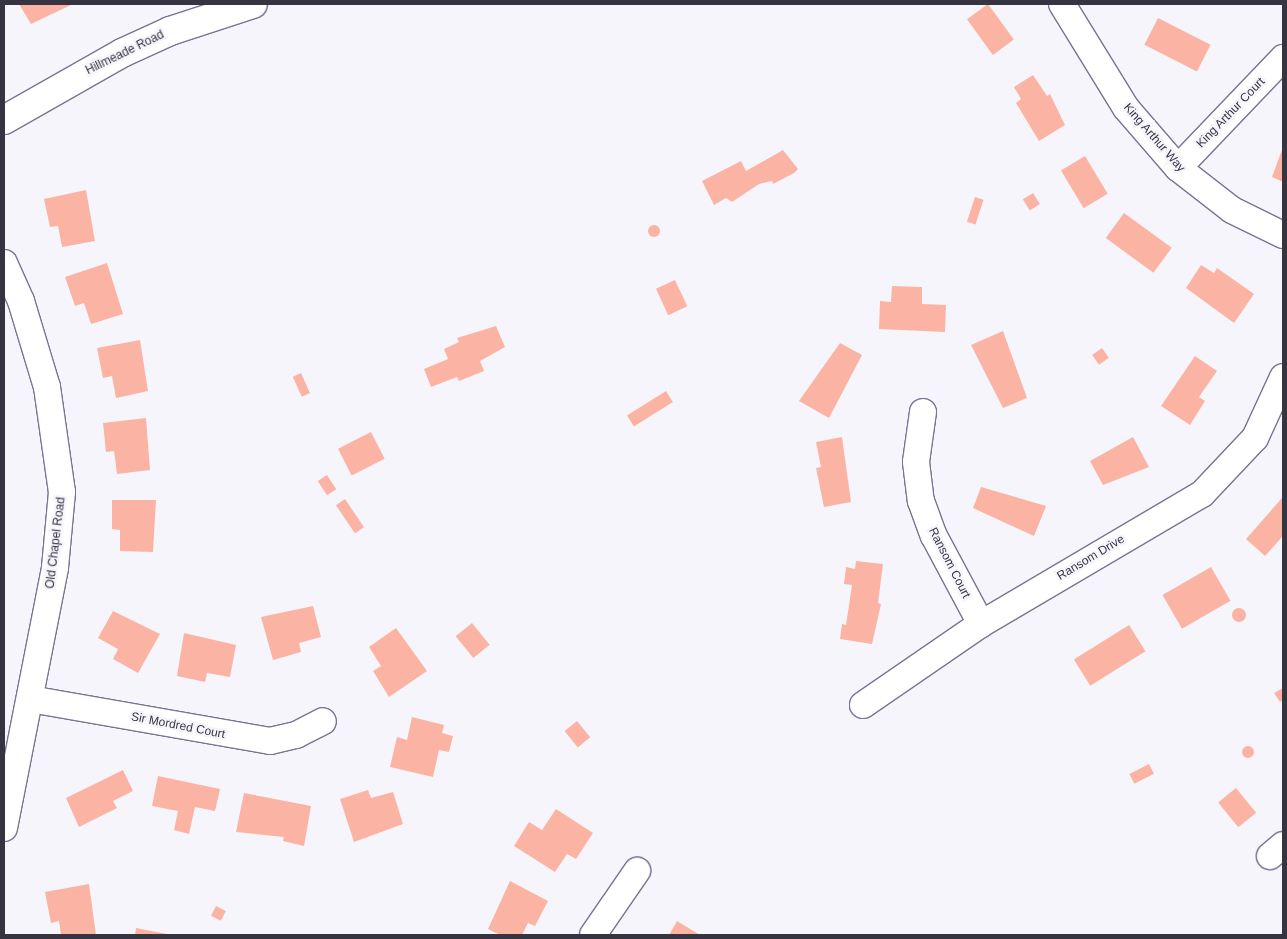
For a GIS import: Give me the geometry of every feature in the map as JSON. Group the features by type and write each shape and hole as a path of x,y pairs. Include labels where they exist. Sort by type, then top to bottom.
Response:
{"street":[{"name":"Hillmeade Road","path":"4,120 122,53 170,32 253,4"},
{"name":"King Arthur Way","path":"1062,4 1126,108 1178,168 1232,210 1283,235"},
{"name":"King Arthur Court","path":"1178,168 1283,58"},
{"name":"Old Chapel Road","path":"4,262 21,301 48,388 62,492 55,568 4,828"},
{"name":"Ransom Drive","path":"863,705 981,624 1202,494 1255,438 1283,377"},
{"name":"Ransom Court","path":"924,412 916,462 921,501 934,536 981,624"},
{"name":"Sir Mordred Court","path":"30,699 270,741 296,735 323,721"},
{"path":"593,935 637,871"}],"building":[{"path":"19,4 73,4 31,24"},
{"path":"988,4 1014,40 993,55 967,19"},
{"path":"1158,18 1211,45 1197,72 1144,45"},
{"path":"1033,75 1047,96 1050,94 1065,125 1039,141 1016,103 1021,99 1014,87"},
{"path":"1283,147 1283,182 1272,177"},
{"path":"783,150 798,169 794,173 773,184 772,181 759,184 732,202 726,198 714,205 702,181 741,161 746,171"},
{"path":"1085,156 1108,194 1084,208 1061,170"},
{"path":"86,190 95,241 62,247 58,226 50,227 44,199"},
{"path":"1033,193 1040,204 1030,210 1023,199"},
{"path":"975,197 984,200 976,225 967,222"},
{"path":"1124,213 1172,248 1154,273 1106,238"},
{"path":"652,225 656,225 660,231 656,237 652,237 648,233 648,229"},
{"path":"107,263 123,314 91,324 84,303 75,306 65,277"},
{"path":"1201,265 1214,273 1217,268 1254,294 1234,323 1186,288"},
{"path":"675,280 687,306 668,315 656,289"},
{"path":"892,286 922,287 922,304 946,305 945,332 879,329 880,301 891,302"},
{"path":"496,326 505,347 480,361 484,371 459,381 457,377 431,387 424,369 448,359 444,349 459,342 457,338"},
{"path":"1003,331 1027,398 1003,408 971,345"},
{"path":"140,340 148,391 116,398 112,376 103,378 97,348"},
{"path":"840,343 862,355 829,418 799,401"},
{"path":"1102,348 1109,358 1099,365 1092,355"},
{"path":"1195,356 1217,371 1199,397 1205,401 1190,425 1161,406"},
{"path":"301,373 310,393 302,397 293,377"},
{"path":"666,391 673,402 634,426 627,415"},
{"path":"146,418 150,470 117,474 114,451 106,452 103,423"},
{"path":"371,432 385,459 352,476 338,449"},
{"path":"842,437 851,502 824,507 816,468 821,467 816,442"},
{"path":"1133,437 1149,467 1103,485 1090,461"},
{"path":"327,475 336,489 327,495 318,481"},
{"path":"981,487 1046,506 1034,536 973,508"},
{"path":"1282,498 1283,536 1265,556 1246,539"},
{"path":"345,499 364,527 355,533 336,505"},
{"path":"112,500 156,500 153,552 120,551 120,530 112,529"},
{"path":"856,561 883,564 878,603 881,604 872,644 840,639 842,624 846,625 852,585 844,584 846,567 855,569"},
{"path":"1211,567 1230,601 1182,629 1163,595"},
{"path":"313,606 321,637 299,643 301,652 273,660 261,617"},
{"path":"1239,608 1244,610 1246,615 1244,620 1239,622 1234,620 1232,615 1234,610"},
{"path":"113,611 160,634 138,673 113,659 118,649 98,638"},
{"path":"472,623 490,645 473,658 456,636"},
{"path":"1129,625 1145,651 1090,686 1074,659"},
{"path":"396,628 427,671 389,697 373,671 381,666 369,647"},
{"path":"184,633 236,645 230,677 207,673 205,682 177,676"},
{"path":"1283,688 1283,700 1280,702 1274,693"},
{"path":"412,717 444,725 442,733 453,736 449,752 439,750 433,777 390,767 397,737 407,740"},
{"path":"577,721 590,737 578,747 565,731"},
{"path":"1250,746 1253,747 1253,757 1246,758 1243,757 1242,750 1243,747"},
{"path":"1149,764 1154,774 1134,784 1129,774"},
{"path":"123,770 133,791 113,801 117,808 79,827 66,798"},
{"path":"158,776 220,789 215,811 195,807 189,834 174,830 178,811 152,806"},
{"path":"1236,788 1256,813 1238,827 1218,802"},
{"path":"368,790 371,798 393,792 403,824 354,842 340,799"},
{"path":"244,793 311,806 304,846 283,841 284,837 236,832"},
{"path":"556,809 593,833 576,859 567,854 555,872 514,846 529,822 542,830"},
{"path":"510,881 548,901 535,926 528,923 522,935 500,935 488,929"},
{"path":"89,884 96,935 61,935 59,921 51,923 45,892"},
{"path":"216,906 226,911 221,921 211,916"},
{"path":"677,921 700,935 669,935"},
{"path":"136,928 167,934 167,935 135,935"}]}
